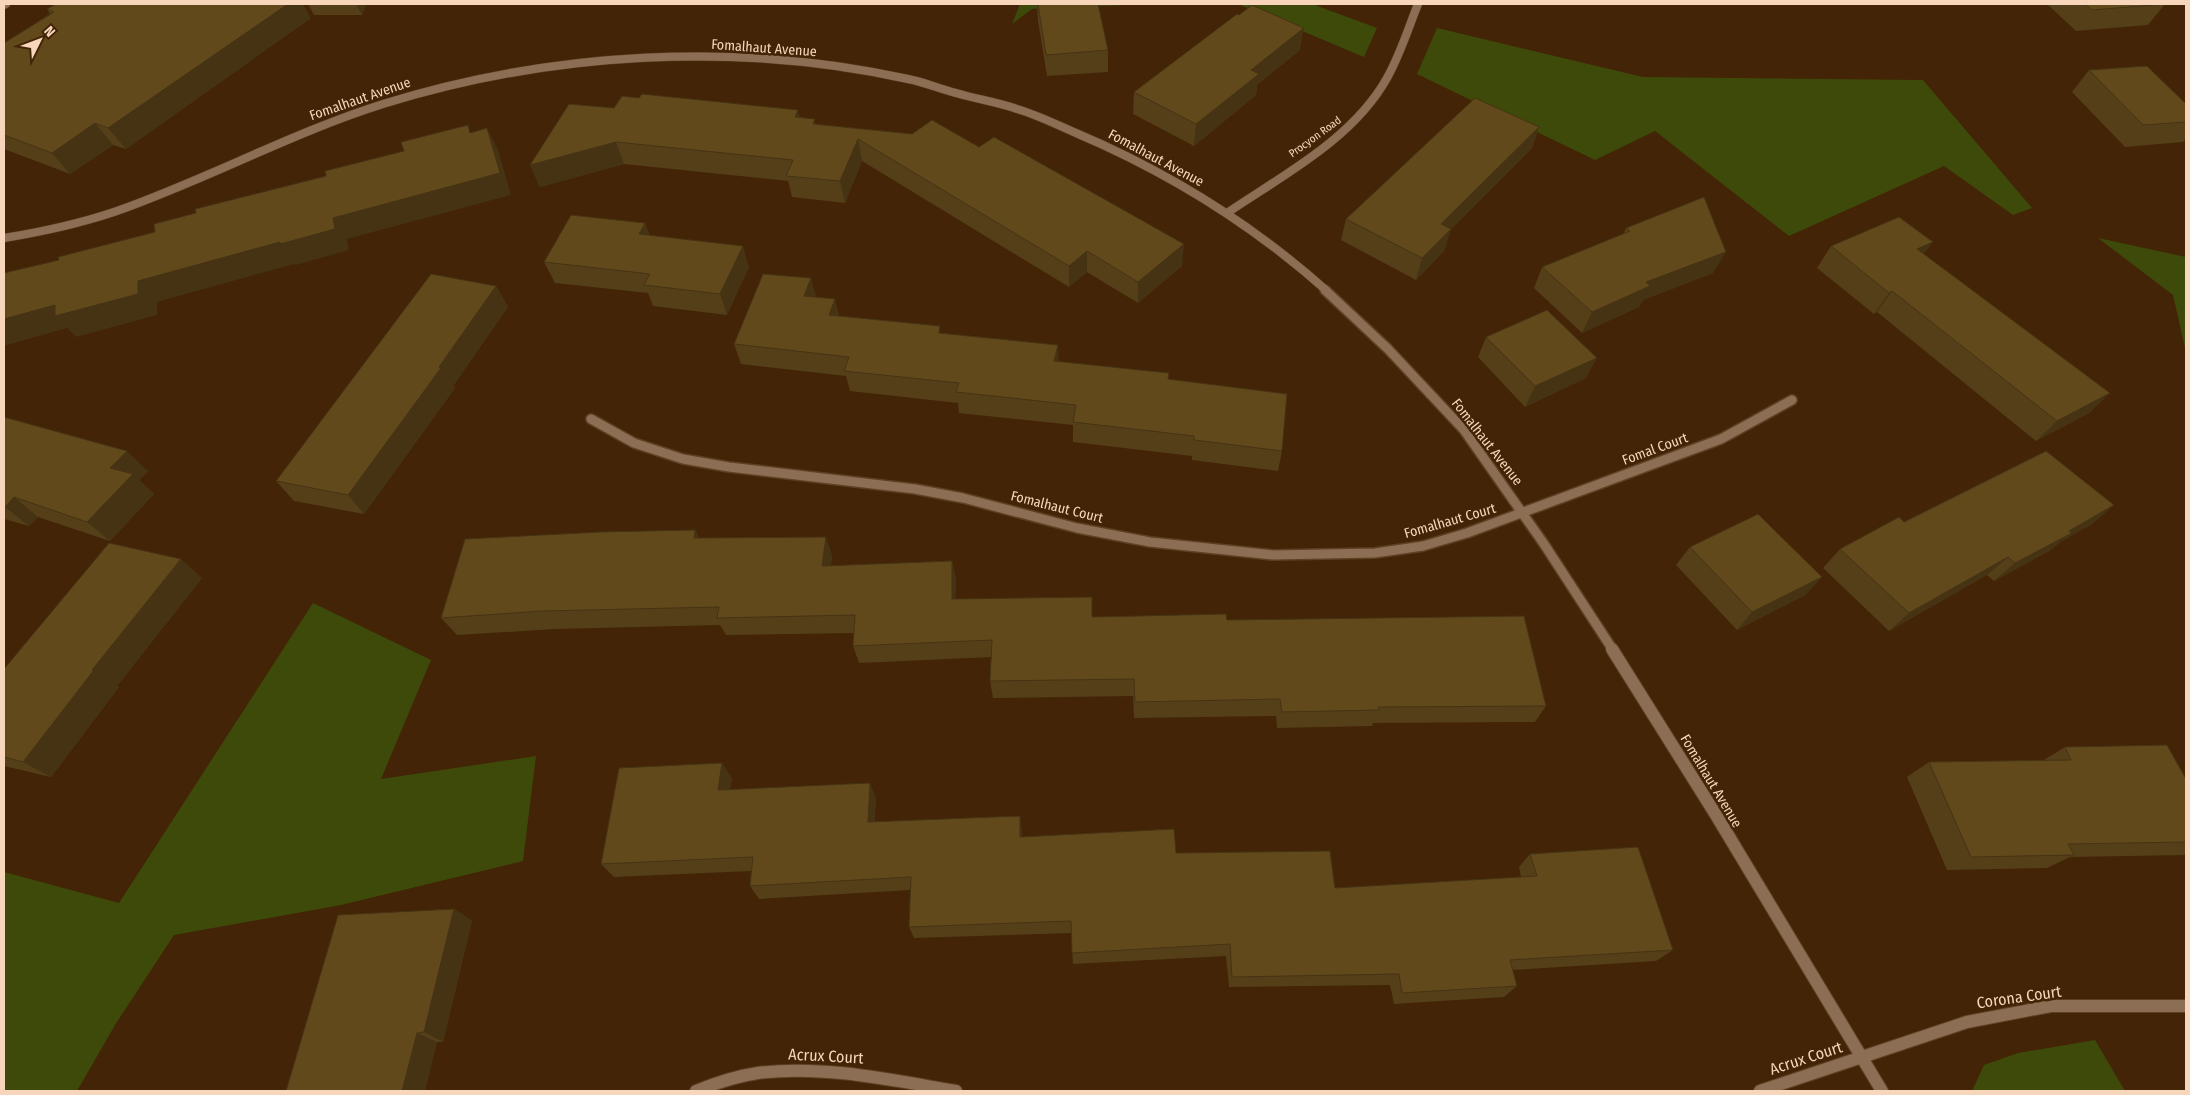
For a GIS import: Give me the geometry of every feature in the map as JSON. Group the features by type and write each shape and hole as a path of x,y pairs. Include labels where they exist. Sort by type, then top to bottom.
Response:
{"street":[{"name":"Procyon Road","path":"1227,213 1352,124 1382,88 1418,4"},
{"name":"Fomalhaut Avenue","path":"4,238 38,233 119,211 157,197 325,124 414,94 471,80 536,68 666,57 751,60 850,69 914,80 1014,108 1112,148 1159,172 1227,213 1316,282 1367,327 1459,424 1523,512 1674,747 1882,1091"},
{"name":"Fomal Court","path":"1523,512 1721,439 1792,400"},
{"name":"Fomalhaut Court","path":"591,419 634,443 683,459 729,467 914,489 963,498 1077,528 1150,542 1220,550 1273,555 1375,553 1423,546 1467,533 1523,512"},
{"name":"Corona Court","path":"1862,1058 1966,1022 2051,1006 2186,1006"},
{"name":"Acrux Court","path":"1760,1091 1862,1058"},
{"name":"Acrux Court","path":"696,1091 712,1084 777,1071 856,1074 956,1091"}],"green space":[{"path":"1020,4 1146,4 1032,9 1012,24"},
{"path":"1238,4 1312,4 1377,28 1364,57"},
{"path":"1437,28 1643,77 1923,80 2032,208 2013,215 1944,166 1789,236 1655,131 1595,160 1417,74"},
{"path":"2098,238 2186,257 2186,352 2173,295"},
{"path":"313,603 431,660 381,779 536,756 523,861 341,905 174,935 115,1025 77,1091 4,1091 4,872 119,903"},
{"path":"2095,1040 2125,1091 1972,1091 1984,1065 2018,1053"}],"building":[{"path":"56,4 288,4 108,128 95,123 52,153 4,135 4,43 54,12 47,9"},
{"path":"1038,4 1098,4 1108,50 1046,55"},
{"path":"2085,4 2165,4 2092,10"},
{"path":"1252,5 1304,28 1251,70 1259,74 1196,124 1134,92 1237,14 1239,15"},
{"path":"2147,66 2186,104 2186,122 2143,125 2089,70"},
{"path":"642,94 798,110 795,117 815,119 813,124 912,134 932,120 979,147 994,137 1184,244 1138,282 1087,251 1069,266 858,139 840,181 786,176 793,160 616,142 530,165 569,104 614,108 622,96 639,98"},
{"path":"1475,98 1539,127 1441,224 1451,229 1422,258 1346,219"},
{"path":"468,125 470,133 487,128 500,173 333,218 335,229 138,281 138,294 55,316 55,305 4,319 4,273 59,260 58,257 155,232 154,224 196,213 195,209 326,176 325,171 404,151 401,142"},
{"path":"1704,197 1726,252 1646,282 1650,286 1592,312 1542,267 1630,231 1626,228"},
{"path":"571,215 645,223 639,234 743,246 720,294 644,285 650,274 544,262"},
{"path":"1899,217 1933,242 1917,249 2110,393 2057,421 1892,291 1889,293 1831,246"},
{"path":"431,274 496,286 439,367 441,368 348,495 276,481"},
{"path":"763,274 811,278 804,296 835,299 829,315 940,326 939,333 1058,345 1054,361 1169,373 1168,379 1287,394 1282,451 1194,440 1194,436 1073,422 1076,405 956,392 959,383 844,371 849,357 734,344"},
{"path":"1547,310 1597,358 1535,386 1486,337"},
{"path":"4,417 127,451 110,468 133,474 87,522 14,497 4,507"},
{"path":"2046,451 2114,505 2069,531 2072,533 2015,563 2008,557 1909,613 1840,549 1899,517 1904,522"},
{"path":"1758,514 1822,577 1752,612 1690,547"},
{"path":"695,530 694,538 826,537 822,566 952,561 952,599 1092,597 1092,617 1226,614 1227,620 1524,616 1546,706 1378,707 1379,710 1282,712 1280,699 1135,702 1134,679 990,681 992,640 853,646 855,615 717,618 719,607 542,611 441,618 465,539 600,532"},
{"path":"109,543 181,559 92,670 94,670 23,762 4,757 4,669"},
{"path":"2167,745 2186,779 2186,842 2068,844 2074,855 1971,857 1929,762 2071,760 2065,747"},
{"path":"722,763 718,790 870,783 868,822 1020,816 1020,837 1174,829 1176,853 1330,851 1335,888 1537,876 1530,854 1638,847 1673,950 1510,960 1517,986 1402,993 1399,974 1232,977 1230,944 1072,953 1071,921 909,927 911,877 750,886 753,857 601,864 619,768"},
{"path":"454,909 424,1032 417,1033 402,1091 286,1091 338,915"}]}
